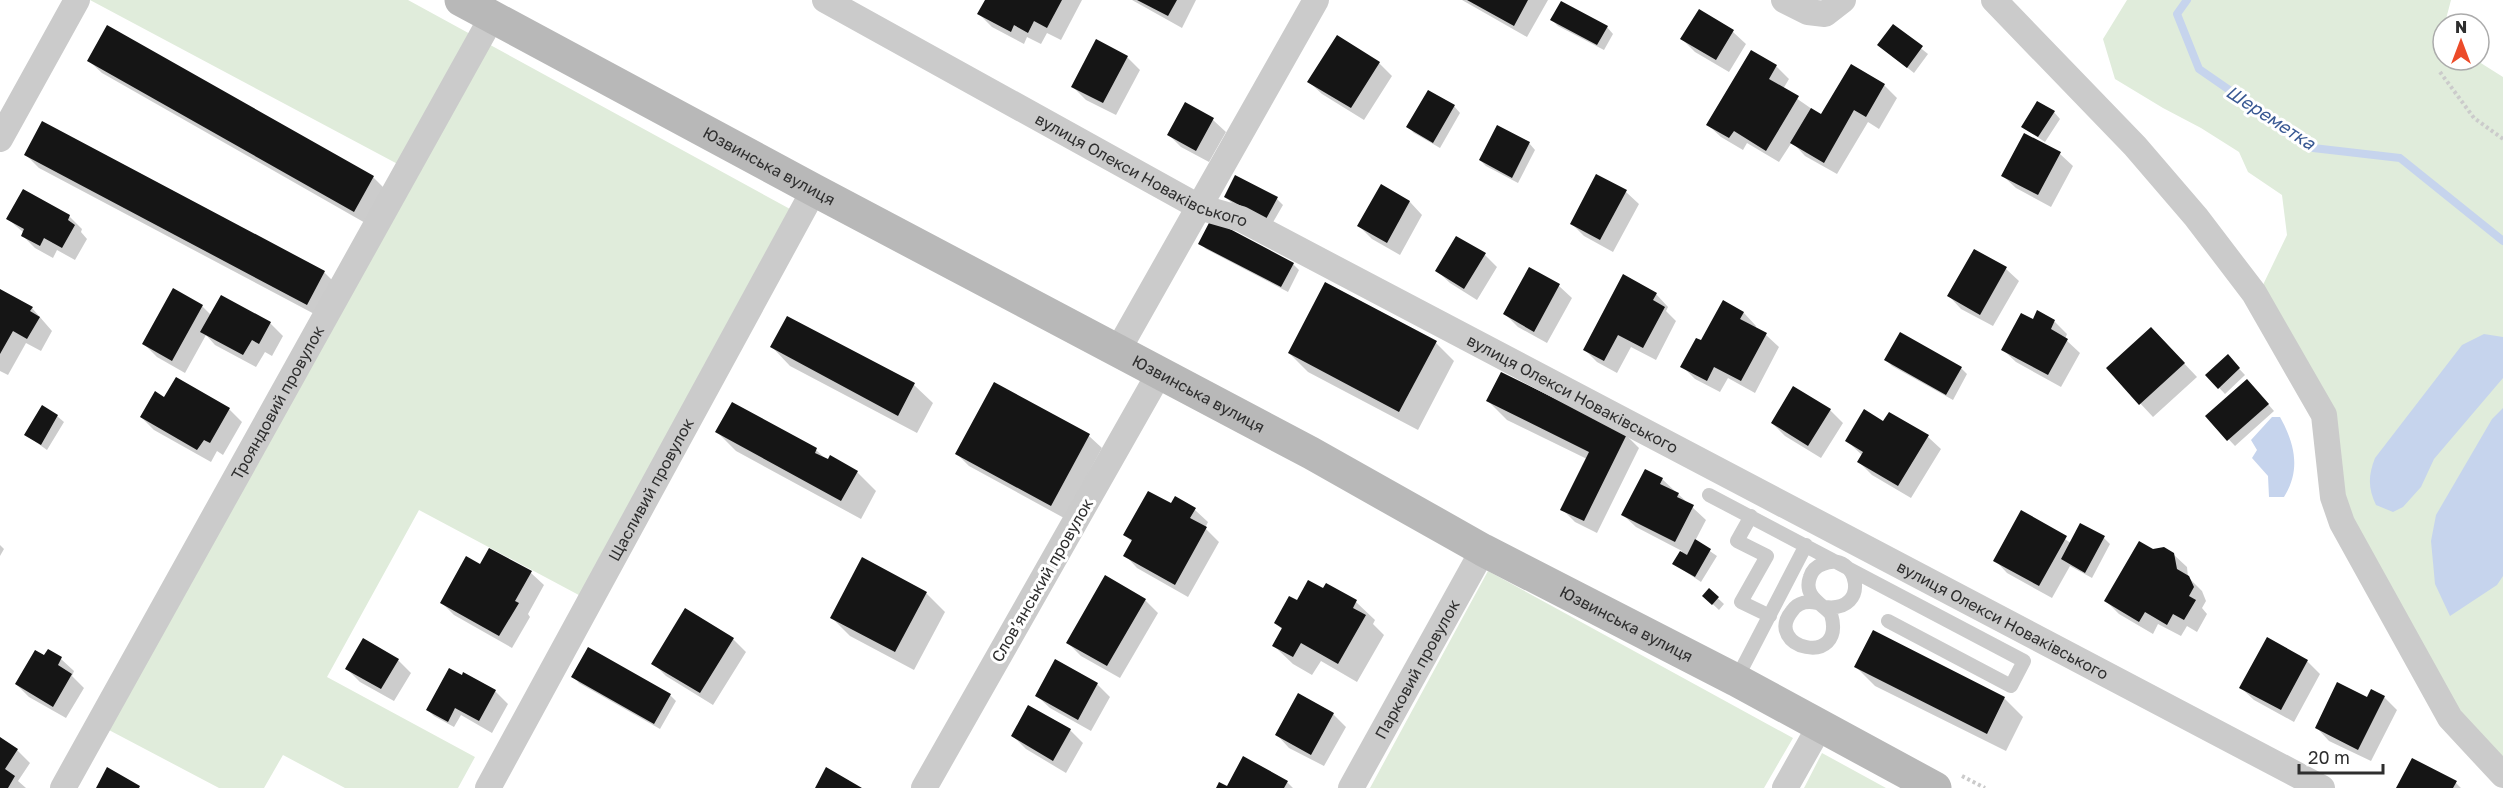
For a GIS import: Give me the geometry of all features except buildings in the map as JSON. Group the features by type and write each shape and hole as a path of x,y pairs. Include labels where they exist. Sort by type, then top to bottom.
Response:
{"main road":[{"name":"Юзвинська вулиця","path":"461,0 1311,453 1483,550 1736,680 1935,788"}],"street":[{"path":"0,139 77,0"},
{"name":"вулиця Олекси Новаківського","path":"825,0 1199,207 1241,219 2322,788"},
{"path":"1118,350 1316,0"},
{"path":"1784,0 1808,12 1825,14 1843,0"},
{"path":"1994,0 2135,146 2196,217 2254,293 2324,415 2333,497 2342,523 2450,718 2503,775"},
{"name":"Трояндовий провулок","path":"63,788 492,17"},
{"name":"Щасливий провулок","path":"488,788 814,190"},
{"name":"Словʼянський провулок","path":"924,788 1160,372"},
{"name":"Парковий провулок","path":"1351,788 1483,550"},
{"path":"1785,788 1820,726"}],"lane":[{"path":"1709,495 2024,661 2011,686 1888,621"},
{"path":"1751,516 1737,541 1767,556 1741,602 1770,616"},
{"path":"1736,680 1806,545"},
{"path":"1827,562 1842,564 1854,575 1853,597 1841,607 1821,605 1809,592 1814,570 1827,562"}],"path":[{"path":"2440,72 2474,118 2503,139"}],"green space":[{"path":"90,0 408,0 801,215 590,601 419,510 327,677 475,757 458,788 345,788 283,755 264,788 219,788 107,729 407,169"},
{"path":"2127,0 2451,0 2448,12 2431,12 2431,72 2491,72 2491,69 2503,77 2503,775 2463,734 2342,523 2324,415 2261,289 2287,235 2282,195 2248,172 2239,152 2115,79 2103,39"},
{"path":"1488,571 1793,738 1764,788 1370,788"},
{"path":"1822,753 1886,788 1804,788"}],"water":[{"path":"2484,334 2503,337 2503,378 2434,459 2421,487 2403,507 2393,512 2376,505 2371,493 2370,482 2375,458 2462,345"},
{"path":"2503,408 2503,576 2497,585 2450,616 2435,584 2431,541 2436,515 2492,419"},
{"path":"2272,417 2280,417 2289,437 2294,457 2293,477 2284,497 2269,497 2268,476 2252,458 2257,450 2251,440"}],"waterway":[{"name":"Шереметка","path":"2187,0 2177,14 2199,69 2313,148 2400,158 2503,241"}]}
